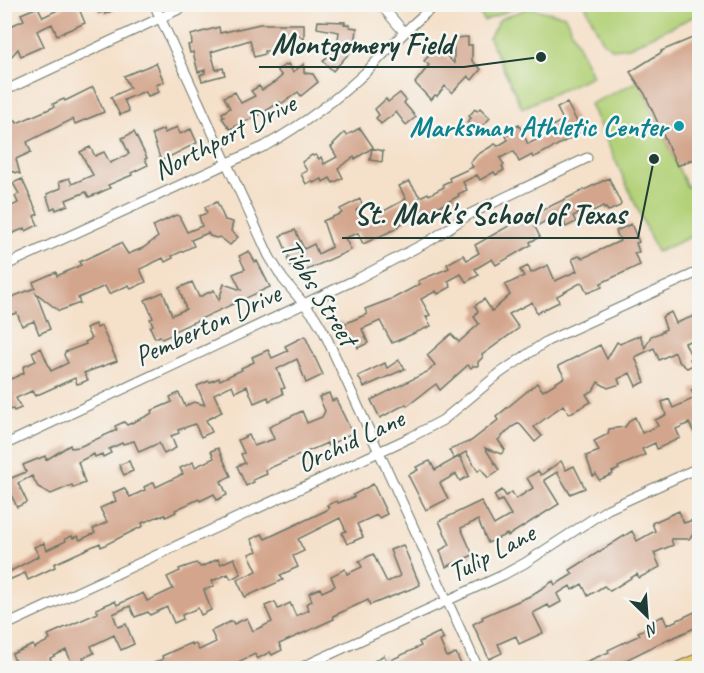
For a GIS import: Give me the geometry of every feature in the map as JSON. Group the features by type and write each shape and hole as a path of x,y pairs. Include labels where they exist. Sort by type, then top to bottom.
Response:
{"main road":[{"path":"679,669 699,659"}],"street":[{"name":"Tibbs Street","path":"154,4 269,256 283,279 315,317 324,332 478,669"},
{"path":"4,91 190,4"},
{"path":"380,4 404,32"},
{"name":"Northport Drive","path":"4,266 227,164 301,126 347,89 404,32 437,4"},
{"name":"Pemberton Drive","path":"4,445 395,260 505,195 586,158"},
{"name":"Orchid Lane","path":"4,626 411,437 443,420 500,373 547,341 699,271"},
{"name":"Tulip Lane","path":"300,669 525,563 608,509 699,467"}],"green space":[{"path":"476,5 521,5 484,21"},
{"path":"585,5 699,5 699,14 629,47 613,49 603,42"},
{"path":"529,8 565,16 592,76 522,108 489,38 500,19"},
{"path":"639,81 687,187 699,181 699,233 657,252 590,104"}],"building":[{"path":"63,4 77,4 85,23 57,35 52,24 37,31 44,46 21,56 18,49 11,57 4,60 4,29 24,20 21,14 38,7 43,17 64,7"},
{"path":"95,4 126,4 105,14 104,11 99,13"},
{"path":"318,21 345,22 344,24 350,27 357,28 355,47 333,71 323,61 337,47 339,32 317,28"},
{"path":"260,24 304,24 304,40 298,34 289,41 285,41 285,51 264,51 265,54 254,57 250,40 211,52 216,70 223,68 225,75 202,81 200,75 205,73 205,70 198,72 193,52 190,53 188,45 192,44 191,35 219,27 220,33"},
{"path":"468,37 468,45 472,45 472,61 481,69 472,80 468,76 452,93 445,86 431,100 415,83 429,65 424,61 437,47 454,63 454,38"},
{"name":"Marksman Athletic Center","path":"695,37 699,41 699,157 677,166 645,94 630,72 661,51"},
{"path":"156,63 164,82 156,85 159,92 148,96 145,91 124,100 129,111 120,115 111,97 130,88 124,76"},
{"path":"288,64 293,72 304,64 304,73 313,74 318,82 301,96 298,92 281,104 280,102 230,129 222,118 224,117 222,113 230,108 224,97 235,92 241,103 255,96 251,91 259,86 262,90 275,82 282,76 277,70"},
{"path":"93,87 104,112 75,124 73,119 27,142 31,152 16,159 20,174 4,169 4,126 16,120 17,123 54,107 53,104 64,99 65,101"},
{"path":"400,93 406,100 404,103 416,117 406,125 396,112 381,124 376,118 379,115 375,109 386,99 388,102"},
{"path":"567,103 582,131 579,134 533,158 532,155 519,162 514,151 500,158 504,170 496,175 494,172 480,180 477,175 463,182 467,190 458,194 459,196 363,244 358,233 345,238 351,250 298,274 296,268 292,269 280,236 295,230 304,249 314,244 318,254 332,247 323,221 342,213 340,209 360,199 363,206 356,210 362,223 406,199 399,186 409,181 420,197 428,193 429,195 444,187 443,184 450,181 449,178 473,167 470,163 477,155 495,144 498,146 508,140 506,136 514,132 512,128 519,125 528,144 549,134 547,129 563,120 557,108"},
{"path":"480,108 490,118 477,132 467,122 475,109 477,111"},
{"path":"177,127 180,134 191,129 197,143 161,161 152,134 164,129 165,133"},
{"path":"360,128 373,147 338,168 343,178 333,183 330,178 323,182 322,179 306,184 301,174 307,171 302,162 312,155 316,155 319,159 321,157 324,164 337,157 331,147 333,144 344,133 347,135"},
{"path":"134,132 147,158 145,159 148,165 108,185 110,188 97,194 89,197 86,192 66,200 68,205 56,210 55,207 51,209 47,194 61,188 59,182 69,178 72,184 93,175 80,152 90,147 95,156 104,152 110,163 129,154 122,138"},
{"path":"372,148 383,151 382,162 370,160"},
{"path":"609,178 620,206 608,211 603,206 591,212 589,209 573,216 576,222 566,227 564,222 560,224 558,219 549,224 547,220 535,227 540,237 530,242 531,245 496,265 492,259 475,269 479,275 466,282 461,274 448,281 451,287 438,294 436,291 421,299 430,315 426,317 431,326 392,343 380,321 362,329 368,343 358,348 354,338 341,341 335,324 342,321 344,324 367,314 365,309 394,298 420,284 418,281 449,268 447,264 463,255 467,260 479,253 475,245 532,210 534,214"},
{"path":"22,179 38,214 34,216 38,225 9,235 4,224 4,215 10,212 8,208 18,203 15,196 19,194 13,183"},
{"path":"217,202 225,220 233,222 231,231 238,237 230,245 220,237 210,236 208,233 191,240 194,246 172,256 173,258 165,262 163,258 140,269 146,282 131,289 129,285 109,294 105,286 78,298 80,303 59,311 36,293 50,329 39,334 34,321 22,326 17,313 4,317 4,300 35,288 33,282 56,272 57,276 81,265 79,262 121,243 128,254 143,248 158,237 153,226 176,215 179,216 187,232 202,226 199,216 207,213 205,207"},
{"path":"631,224 639,242 636,243 639,252 634,253 640,265 601,283 602,287 587,293 582,282 557,296 559,302 537,313 532,302 509,314 519,328 482,355 478,366 471,368 468,365 440,390 436,384 407,406 406,404 380,418 371,400 429,371 435,365 427,355 451,334 459,342 479,324 474,317 478,311 475,306 484,299 492,311 510,295 505,285 524,276 520,270 528,266 531,273 548,265 555,281 577,271 572,259 579,256 583,258 620,241 616,231"},
{"path":"249,251 255,262 257,261 270,287 174,331 175,333 162,339 160,336 155,338 150,327 153,325 150,319 153,318 145,300 163,292 172,315 186,309 179,288 192,282 199,297 214,290 219,300 224,284 241,290 233,274 245,269 239,256"},
{"path":"671,312 676,323 699,314 699,337 685,343 693,365 687,368 678,361 675,352 659,360 654,348 635,357 645,382 636,386 630,373 618,379 620,384 608,388 598,382 593,391 586,394 591,402 569,414 563,405 534,427 542,436 535,442 519,423 512,427 498,440 505,450 501,454 485,448 499,470 488,478 481,468 478,471 466,452 454,459 449,450 471,441 498,420 496,417 537,383 543,391 565,377 558,366 600,345 607,359 617,342 620,344 640,335 645,348 651,336 666,329 662,317"},
{"path":"95,324 97,328 101,326 117,361 84,373 88,380 81,383 77,384 75,378 35,396 32,391 16,398 21,408 4,411 4,365 11,379 24,373 23,367 36,361 32,352 41,348 51,371 68,363 65,352 86,344 85,342 91,339 86,328"},
{"path":"305,336 323,375 306,383 297,359 277,369 285,388 281,389 283,394 269,401 268,397 254,403 247,386 235,392 232,385 214,394 222,412 206,420 212,432 201,437 195,424 178,430 179,433 171,436 176,448 164,454 159,443 139,452 134,441 122,443 109,449 111,453 103,457 102,454 95,457 94,454 78,462 85,483 73,488 72,485 51,494 38,487 32,476 18,483 27,502 17,507 11,495 4,498 4,481 26,472 23,465 45,456 46,460 70,445 71,448 79,447 117,430 115,426 124,422 127,425 147,416 152,413 151,411 172,402 170,397 179,393 185,406 194,402 205,405 197,386 219,378 220,380 242,370 241,368 254,362 252,357 268,350 272,358 288,351 285,346"},
{"path":"399,360 405,369 364,387 358,376 385,363 387,368"},
{"path":"699,386 699,442 689,423 676,429 680,438 657,449 655,443 642,449 645,455 618,467 619,469 612,472 613,474 599,480 596,474 593,476 586,456 599,451 594,441 608,434 609,429 625,427 635,417 642,433 658,426 655,420 666,415 662,402 669,399 673,408 695,398 691,390"},
{"path":"329,393 332,401 336,399 352,433 328,446 327,443 265,470 267,474 246,486 237,466 245,463 241,454 244,453 238,440 249,435 254,446 274,439 269,427 302,411 307,423 322,417 325,411 319,397"},
{"path":"218,448 231,476 221,481 227,495 217,500 214,494 175,510 176,512 166,517 165,515 159,516 142,523 143,526 101,547 100,543 54,564 55,567 28,580 25,573 4,582 4,556 11,571 39,556 34,547 44,543 47,550 72,536 73,538 78,536 80,540 95,533 93,529 107,522 100,508 116,501 113,493 124,488 130,497 145,490 144,487 154,482 156,487 183,474 180,468 193,462 195,467 214,458 211,451"},
{"path":"460,456 469,476 460,481 456,474 440,483 448,499 426,510 408,475 418,470 416,467 430,461 435,470"},
{"path":"129,461 133,471 124,475 119,465"},
{"path":"561,461 566,470 574,466 585,488 570,494 557,472 544,480 559,504 508,536 507,534 488,543 478,520 461,528 473,555 446,567 440,550 450,545 439,521 481,501 494,525 511,515 502,500 498,502 494,495 502,490 506,496 512,492 516,499 533,488 527,478 538,471 541,475"},
{"path":"373,484 387,514 379,518 377,515 357,524 363,537 347,544 342,533 346,531 340,518 298,539 304,551 293,556 298,567 280,575 283,580 245,597 237,580 257,571 249,554 257,551 251,539 262,534 265,539 325,511 329,508 327,505 354,497 353,495"},
{"path":"679,511 684,523 699,518 699,526 689,539 671,539 673,545 654,553 660,567 639,578 637,574 610,591 604,586 588,596 582,584 572,590 570,586 557,594 561,602 550,608 548,605 533,613 543,633 519,644 516,636 498,644 502,653 489,659 473,624 483,619 482,617 530,596 553,581 555,585 573,574 570,570 632,531 637,541 655,531 652,523"},
{"path":"403,545 420,585 416,587 370,605 368,600 333,616 334,619 279,644 282,650 272,655 270,652 257,659 255,654 223,669 142,669 163,659 162,656 191,643 192,645 195,643 199,650 216,642 211,631 232,621 234,624 247,618 253,631 272,622 265,606 275,602 278,609 290,603 296,616 309,610 306,604 312,601 309,593 320,588 322,592 335,586 331,576 345,569 347,574 362,567 359,561 373,554 387,582 400,576 390,550"},
{"path":"234,558 241,574 231,579 228,574 212,581 214,586 204,590 211,610 201,615 198,608 182,615 183,619 174,623 167,607 150,615 148,612 135,617 130,606 113,614 118,627 126,624 134,644 121,650 114,635 91,646 94,653 83,658 88,669 75,669 66,650 50,658 55,669 43,669 42,666 36,669 18,669 12,654 33,645 34,648 50,640 48,635 98,613 96,609 115,601 117,605 143,593 147,601 173,589 167,577 180,571 179,569 196,563 201,567 218,559 221,564"},
{"path":"699,610 699,626 608,669 569,669 609,652 608,650 640,635 638,632 656,624 654,620 663,616 667,625"},
{"path":"440,632 444,639 440,641 447,657 456,653 463,669 361,669 384,655 387,662 421,646 419,642"}],"place":[{"name":"Montgomery Field","path":"541,57"},
{"name":"Marksman Athletic Center","path":"679,126"},
{"name":"St. Mark's School of Texas","path":"654,159"}]}
